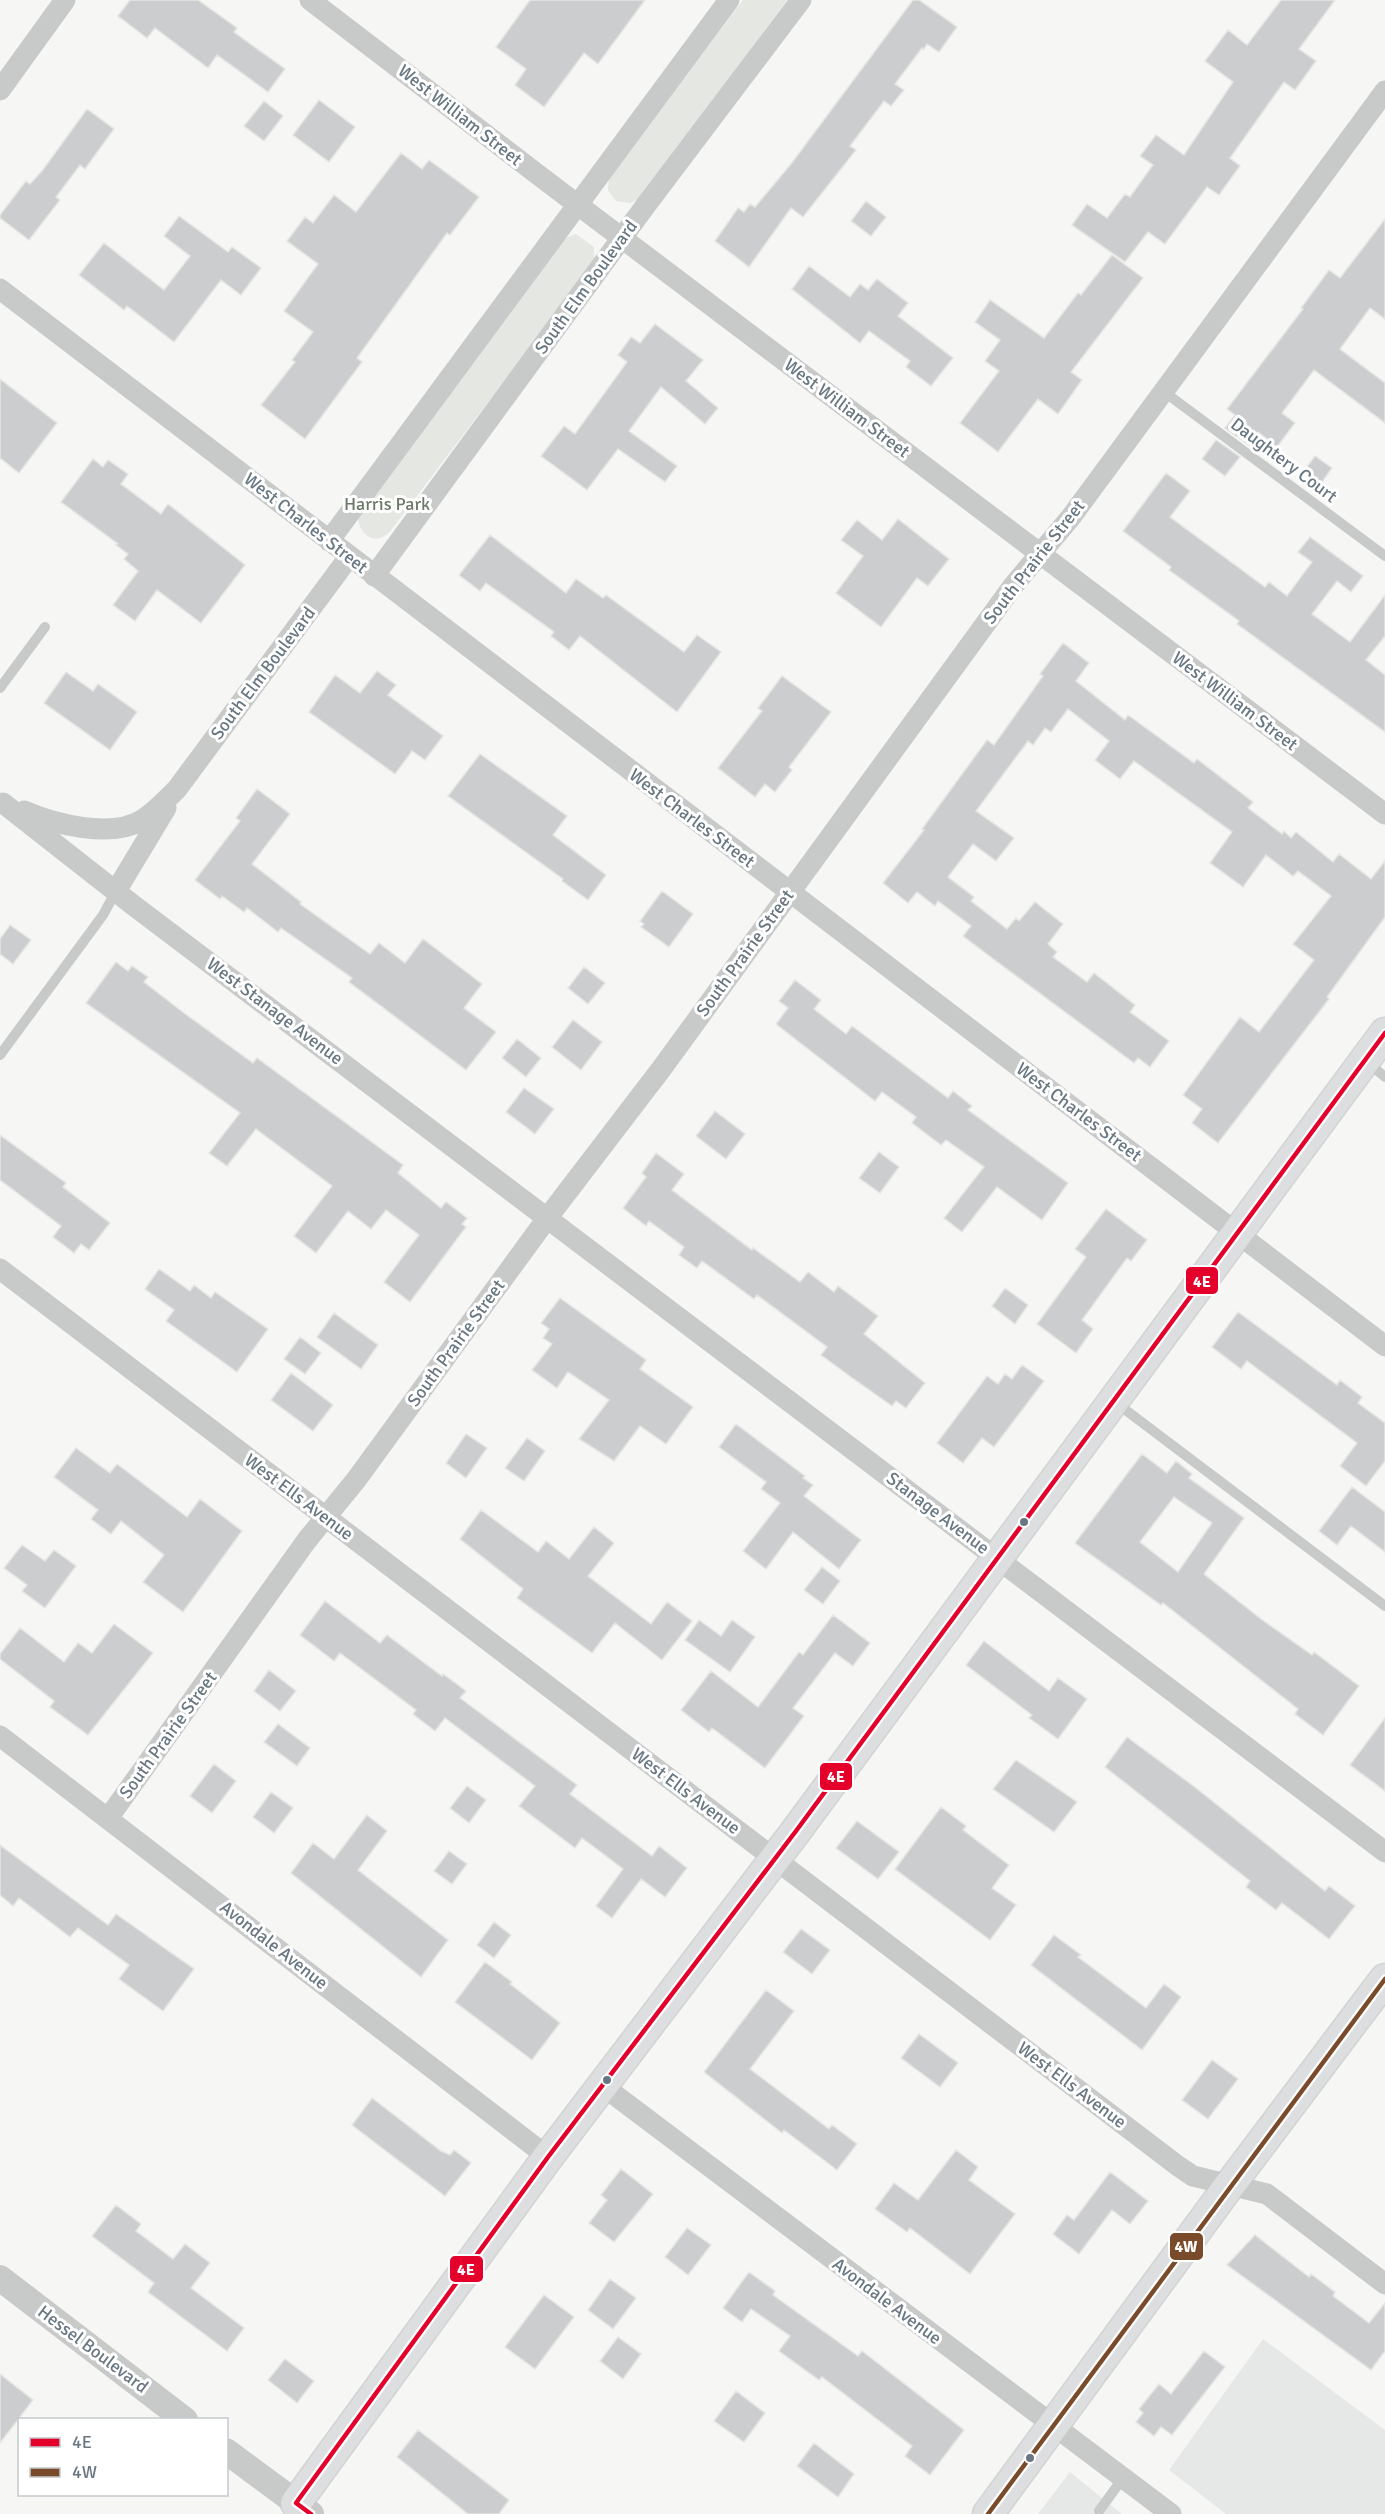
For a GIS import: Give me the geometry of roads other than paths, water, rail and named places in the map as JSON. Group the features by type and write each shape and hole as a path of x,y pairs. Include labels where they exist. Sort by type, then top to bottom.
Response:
{"main road":[{"path":"298,2510 548,2157 775,1859 1238,1233 1375,1068 1385,1033"},
{"path":"988,2514 1230,2183 1385,1979"}],"street":[{"path":"0,90 65,0"},
{"name":"West William Street","path":"310,0 1385,814"},
{"path":"329,541 729,0"},
{"name":"South Elm Boulevard","path":"374,576 622,238 801,0"},
{"name":"South Prairie Street","path":"109,1817 326,1517 548,1217 662,1068 1019,579 1065,524 1385,91"},
{"name":"West Charles Street","path":"0,289 1385,1346"},
{"name":"South Elm Boulevard","path":"116,891 177,789 350,557"},
{"name":"South Elm Boulevard","path":"2,803 74,828 126,826 141,821 177,789"},
{"name":"West Stanage Avenue","path":"2,803 548,1217"},
{"name":"Stanage Avenue","path":"548,1217 1385,1852"},
{"name":"West Ells Avenue","path":"0,1269 1193,2176 1230,2183 1267,2194 1385,2284"},
{"name":"Avondale Avenue","path":"0,1736 109,1817 548,2157"},
{"name":"Avondale Avenue","path":"603,2086 1171,2514"},
{"name":"Hessel Boulevard","path":"0,2278 182,2418"},
{"path":"228,2453 298,2510"}],"lane":[{"name":"Daughtery Court","path":"1163,391 1385,555"},
{"path":"0,688 45,627"},
{"path":"0,1054 103,915 116,891"},
{"path":"1114,1401 1385,1606"},
{"path":"1099,2511 1124,2478"}],"park label":[{"name":"Harris Park","path":"387,504"}]}
